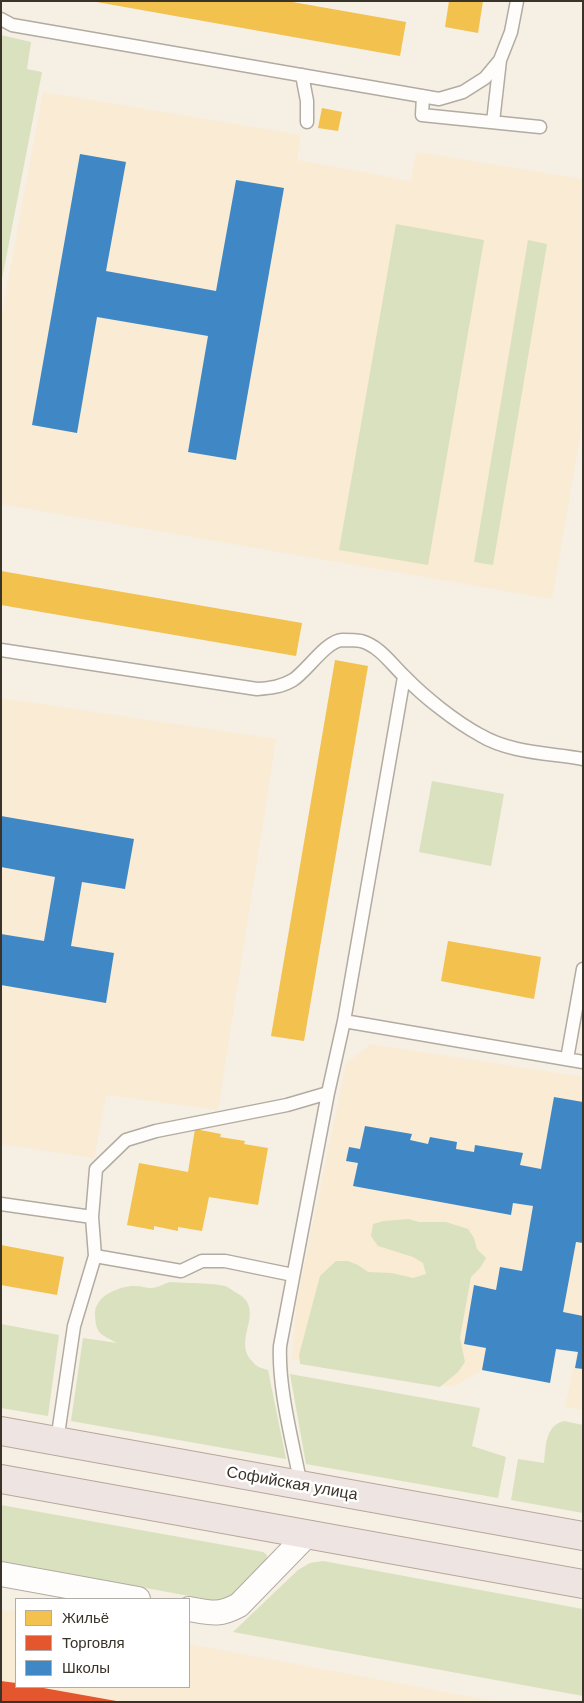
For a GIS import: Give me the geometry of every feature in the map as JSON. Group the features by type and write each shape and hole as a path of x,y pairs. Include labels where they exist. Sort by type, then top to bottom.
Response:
{"main road":[{"name":"Софийская улица","path":"1,1431 583,1536"},
{"path":"1,1479 583,1584"}],"street":[{"path":"190,1608 214,1613 226,1612 239,1606 308,1534"},
{"path":"1,1574 133,1598"}],"lane":[{"path":"492,122 500,60 511,32 517,1"},
{"path":"1,19 12,25 439,99 463,92 485,78 500,60"},
{"path":"302,76 307,101 306,122"},
{"path":"424,96 422,115 540,127"},
{"path":"1,650 257,689 278,687 294,680 323,651 340,640 362,642 377,650 435,704 480,736 506,746 583,759"},
{"path":"301,1486 279,1363 280,1346 328,1093 344,1021 404,677"},
{"path":"566,1059 582,973"},
{"path":"344,1021 583,1062"},
{"path":"57,1441 74,1326 95,1256 92,1217 96,1169 126,1140 156,1130 287,1105 328,1093"},
{"path":"1,1204 92,1217"},
{"path":"95,1256 181,1271 202,1261 225,1261 293,1275"}],"shaded area":[{"path":"43,92 301,135 297,160 411,181 416,152 583,179 583,420 552,599 1,504 1,319"},
{"path":"1,698 276,739 218,1110 106,1095 94,1158 1,1144"},
{"path":"371,1044 583,1077 583,1410 565,1407 577,1353 557,1349 550,1383 482,1370 453,1387 292,1359 297,1301 346,1064"},
{"path":"1,1610 15,1612 15,1688 190,1688 190,1644 498,1702 1,1702"}],"green space":[{"path":"1,35 31,42 27,69 42,72 1,284"},
{"path":"396,224 484,240 428,565 339,550"},
{"path":"528,240 547,244 493,565 474,562"},
{"path":"432,781 504,794 491,866 419,852"},
{"path":"409,1219 419,1222 446,1222 468,1229 474,1238 477,1249 486,1258 471,1277 460,1338 465,1362 458,1372 440,1387 300,1364 299,1355 320,1276 336,1261 348,1261 368,1272 392,1273 413,1278 426,1274 423,1263 413,1257 378,1246 371,1236 373,1224"},
{"path":"170,1282 225,1286 245,1299 249,1307 250,1316 245,1343 247,1352 255,1365 268,1370 286,1459 71,1421 83,1338 117,1343 98,1330 95,1315 99,1302 109,1293 129,1286 153,1288"},
{"path":"1,1324 59,1335 48,1416 1,1408"},
{"path":"290,1374 480,1408 472,1446 506,1457 498,1498 306,1464"},
{"path":"564,1421 583,1425 583,1513 511,1500 518,1459 544,1463 546,1444 550,1432 553,1427"},
{"path":"1,1505 263,1552 267,1555 266,1560 236,1592 228,1598 216,1601 1,1561"},
{"path":"323,1561 583,1609 583,1696 233,1632 298,1570 310,1563"}],"building: Жильё":[{"path":"91,1 287,1 406,22 400,56"},
{"path":"449,1 483,1 478,33 445,27"},
{"path":"322,108 342,112 338,131 318,128"},
{"path":"1,571 302,623 296,656 1,605"},
{"path":"335,660 368,666 304,1041 271,1036"},
{"path":"448,941 541,957 534,999 441,981"},
{"path":"195,1129 221,1134 220,1137 245,1141 244,1144 268,1148 258,1205 209,1197 202,1231 178,1227 178,1231 154,1226 154,1230 127,1225 139,1163 188,1172"},
{"path":"1,1245 64,1257 57,1295 1,1285"}],"building: Торговля":[{"path":"1,1681 15,1683 15,1688 44,1688 122,1702 1,1702"}],"building: Школы":[{"path":"80,154 126,162 106,271 216,291 236,180 284,188 236,460 188,452 208,336 97,317 77,433 32,425"},
{"path":"1,816 134,839 125,889 82,882 71,946 114,953 106,1003 1,985 1,934 44,941 55,877 1,867"},
{"path":"554,1097 583,1102 583,1243 576,1242 563,1312 583,1316 583,1369 575,1368 578,1352 556,1349 550,1383 482,1370 486,1348 464,1344 474,1285 496,1290 500,1267 522,1271 533,1206 513,1203 511,1215 353,1186 358,1163 346,1161 349,1147 360,1149 365,1126 412,1134 410,1140 428,1144 430,1137 457,1142 456,1149 474,1152 475,1145 523,1153 520,1165 541,1169"}]}
